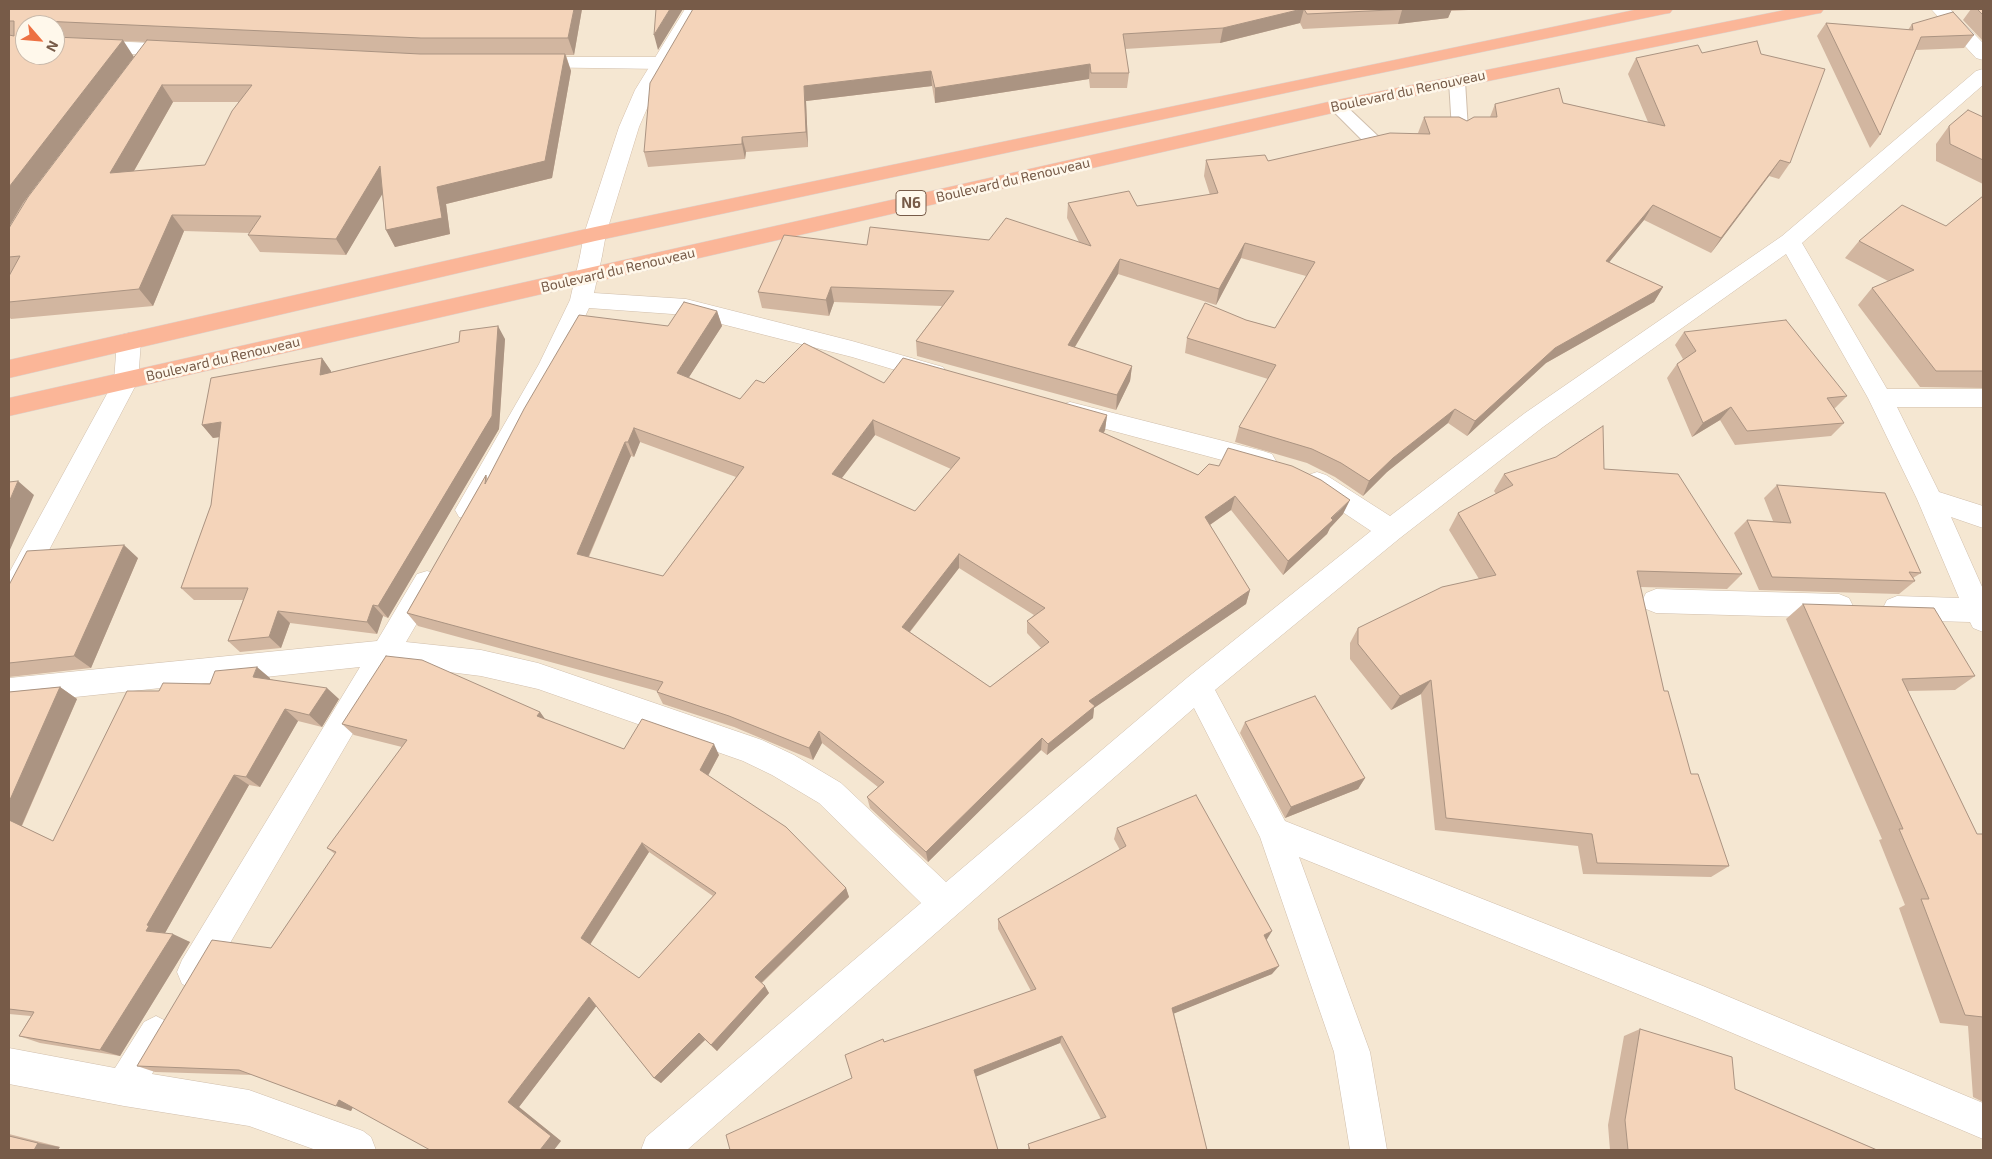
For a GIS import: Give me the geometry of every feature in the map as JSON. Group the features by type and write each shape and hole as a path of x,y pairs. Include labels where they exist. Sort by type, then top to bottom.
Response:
{"highway":[{"name":"Boulevard du Renouveau","path":"9,407 126,381 588,267 1318,80 1664,9"},
{"name":"Boulevard du Renouveau","path":"9,369 129,342 588,267 1457,80 1815,9"},
{"path":"1439,54 1457,80"},
{"path":"1318,80 1337,106"}],"street":[{"path":"454,534 552,364 588,267 629,128 645,90 694,9"},
{"path":"1940,9 1983,54"},
{"path":"65,46 146,56 192,50"},
{"path":"516,63 662,63"},
{"path":"659,1150 1198,686 1391,530 1534,420 1790,241 1983,75"},
{"path":"1656,601 1866,607 1981,615 1930,499 1880,398 1790,241"},
{"path":"588,267 686,307 852,350 960,381"},
{"path":"9,599 126,381 129,342"},
{"path":"1880,398 1983,398"},
{"path":"1045,404 1289,469 1325,486 1391,530"},
{"path":"1930,499 1983,517"},
{"path":"124,1088 440,559"},
{"path":"9,691 386,652 481,663 538,676 751,750 783,765 830,793 945,904"},
{"path":"1198,686 1274,832 1352,1052 1368,1150"},
{"path":"1274,832 1704,1003 1983,1121"},
{"path":"9,1066 124,1088 249,1108 350,1144 358,1150"}],"lane":[{"path":"1457,80 1460,130"},
{"path":"1337,106 1374,142"}],"shaded area":[{"path":"9,9 1983,9 1983,1150 9,1150"}],"building":[{"path":"9,9 574,9 568,38 421,38 65,22 65,15 15,15 15,65 65,65 65,37 123,40 9,187 9,35 14,36 14,21 9,21"},
{"path":"656,9 670,9 654,35"},
{"path":"693,9 1302,9 1223,28 1123,34 1129,73 1091,73 1090,64 935,88 931,71 804,86 806,132 742,137 742,144 644,152 650,83"},
{"path":"1304,9 1410,9 1307,14"},
{"path":"1977,9 1983,9 1983,15"},
{"path":"1953,12 1974,35 1921,37 1880,135 1826,23 1913,30 1912,24"},
{"path":"147,40 420,54 565,54 545,161 437,187 442,218 386,230 380,166 336,239 248,235 261,216 172,215 139,289 9,302 9,276 20,256 9,257 9,228 28,197","holes":["162,85 252,85 232,111 205,165 110,173"]},
{"path":"1757,41 1761,54 1825,69 1790,163 1780,160 1721,238 1653,205 1606,261 1663,287 1555,348 1475,421 1455,409 1393,458 1369,481 1341,463 1312,449 1239,427 1276,365 1187,338 1205,303 1246,320 1275,328 1315,262 1245,243 1219,289 1120,259 1068,345 1132,366 1117,395 916,341 954,291 831,287 826,300 758,292 784,235 867,245 870,227 989,240 1006,218 1091,246 1068,203 1129,191 1137,206 1218,193 1206,160 1265,155 1268,161 1390,133 1430,134 1424,117 1459,117 1467,121 1474,117 1497,117 1495,104 1559,88 1563,103 1665,126 1636,58 1698,45 1702,53"},
{"path":"1968,110 1983,117 1983,160 1950,144 1949,126"},
{"path":"1983,196 1983,371 1936,371 1872,288 1914,270 1859,241 1902,205 1946,226"},
{"path":"684,302 717,311 677,373 740,399 756,380 764,383 804,343 884,383 903,358 1107,415 1099,431 1198,475 1209,464 1219,466 1228,448 1292,466 1321,480 1350,500 1331,518 1333,520 1288,561 1235,496 1205,517 1250,590 1089,701 1095,706 1048,744 1042,738 926,852 867,797 884,782 819,731 809,748 729,716 657,692 663,682 407,613 486,475 485,484 524,409 579,315 668,326","holes":["873,420 960,458 915,511 832,474","634,428 744,467 663,576 577,554 625,442 628,442","959,554 1045,608 1027,621 1049,642 990,687 902,627"]},
{"path":"1786,320 1847,396 1827,398 1844,423 1747,431 1731,407 1703,423 1677,364 1696,351 1684,332"},
{"path":"498,326 492,416 378,606 373,605 367,622 278,611 269,637 228,641 248,588 181,588 211,505 221,422 202,425 211,378 322,358 320,375 459,342 460,331"},
{"path":"1603,426 1604,469 1678,474 1742,574 1637,571 1664,691 1668,691 1691,774 1698,774 1729,866 1597,863 1592,834 1446,818 1431,680 1400,696 1358,644 1358,628 1442,587 1496,575 1458,513 1513,485 1504,474 1556,457"},
{"path":"18,481 9,502 9,482"},
{"path":"1777,485 1885,493 1921,573 1909,572 1915,581 1772,577 1747,520 1791,523"},
{"path":"124,545 74,656 9,663 9,585 27,551"},
{"path":"1803,604 1934,608 1975,676 1902,679 1977,834 1983,834 1983,1017 1965,1015 1921,899 1929,899 1899,829 1903,829"},
{"path":"386,656 422,660 540,712 537,716 624,749 642,719 714,744 700,770 786,827 846,888 755,977 765,986 711,1045 699,1033 654,1078 589,997 508,1102 551,1136 540,1150 430,1150 339,1100 336,1106 239,1070 137,1066 212,940 271,948 336,852 327,848 407,740 342,724","holes":["642,843 716,893 639,978 581,938"]},
{"path":"257,667 253,677 327,688 309,715 285,709 246,777 234,775 147,925 149,926 146,931 173,934 100,1050 19,1036 34,1012 9,1009 9,820 53,841 127,691 159,691 163,683 210,684 215,671"},
{"path":"60,687 9,802 9,692"},
{"path":"1315,696 1365,778 1291,807 1245,722"},
{"path":"1196,795 1272,931 1264,935 1279,966 1172,1008 1207,1150 1030,1150 1028,1144 1106,1117 1062,1036 974,1070 998,1150 730,1150 726,1135 852,1078 845,1055 883,1039 884,1042 1036,989 998,919 1126,846 1117,828"},
{"path":"1640,1029 1732,1057 1735,1089 1877,1150 1628,1150 1625,1120"},
{"path":"9,1136 38,1143 34,1150 9,1150"}]}
